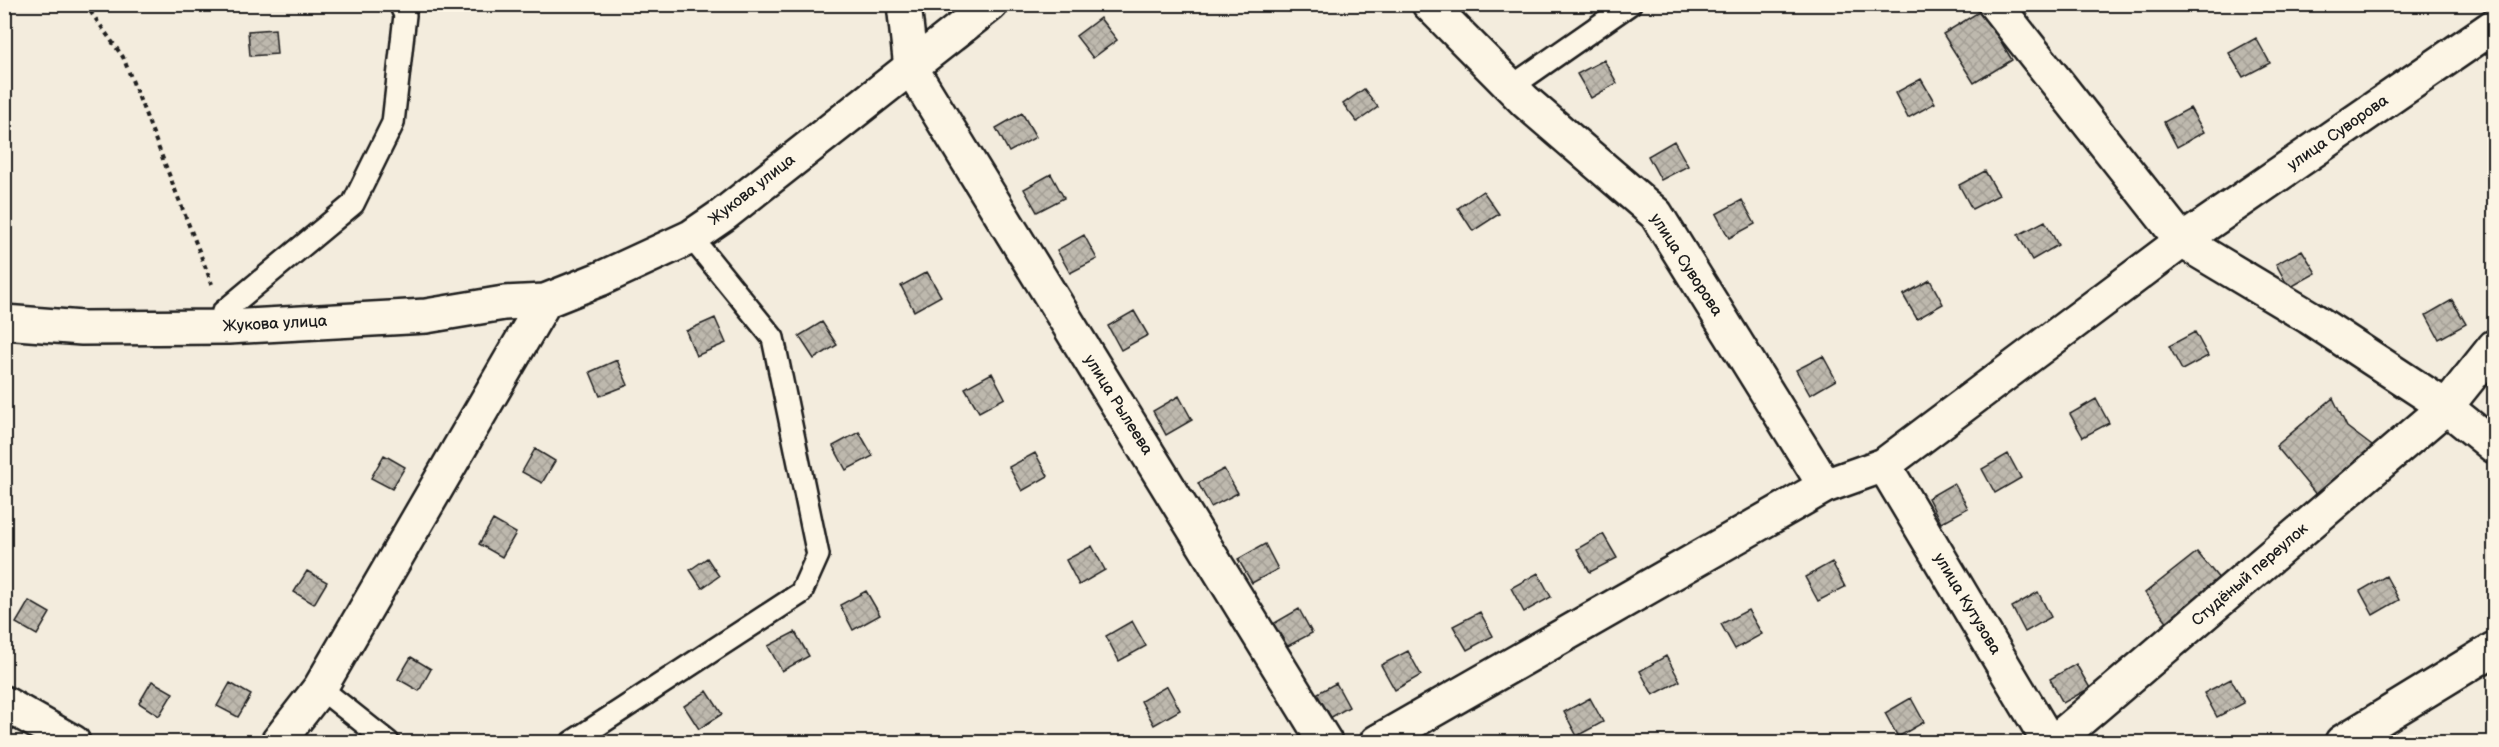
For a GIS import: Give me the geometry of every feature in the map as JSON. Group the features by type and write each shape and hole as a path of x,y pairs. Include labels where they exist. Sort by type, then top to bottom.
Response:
{"street":[{"path":"904,4 911,68"},
{"name":"Жукова улица","path":"4,322 82,328 226,320 426,316 504,303 545,301 600,279 691,237 991,4"},
{"name":"улица Суворова","path":"1429,4 1511,87 1656,213 1825,486"},
{"path":"1995,4 2182,241 2309,316 2446,406 2494,446"},
{"name":"улица Суворова","path":"1377,742 1825,486 1884,465 2182,241 2494,26"},
{"name":"улица Рылеева","path":"911,68 1325,742"},
{"path":"278,742 321,688 545,301"},
{"name":"Студёный переулок","path":"2054,742 2446,406 2494,347"},
{"name":"улица Кутузова","path":"1884,465 2049,742"},
{"path":"2342,742 2494,650"},
{"path":"4,703 73,742"}],"lane":[{"path":"226,320 353,204 393,123 405,15 400,4"},
{"path":"1511,87 1630,4"},
{"path":"572,742 801,593 818,555 773,338 691,237"},
{"path":"321,688 388,742"}],"path":[{"path":"85,4 123,57 226,320"}],"building":[{"path":"1982,10 2012,60 1974,83 1943,34"},
{"path":"1100,18 1117,40 1093,58 1076,36"},
{"path":"275,29 277,54 250,56 248,31"},
{"path":"2256,38 2270,63 2243,77 2229,53"},
{"path":"1604,60 1617,83 1591,98 1577,74"},
{"path":"1921,79 1935,103 1908,118 1895,93"},
{"path":"1364,89 1378,107 1357,122 1343,104"},
{"path":"2190,108 2204,132 2177,147 2164,122"},
{"path":"1022,113 1036,137 1009,152 996,128"},
{"path":"1674,141 1688,166 1661,180 1648,156"},
{"path":"1985,171 1999,195 1972,209 1959,185"},
{"path":"1051,174 1064,198 1037,212 1024,189"},
{"path":"1483,191 1499,214 1473,231 1458,208"},
{"path":"1742,200 1755,224 1729,238 1716,214"},
{"path":"2045,221 2058,245 2032,260 2018,235"},
{"path":"1084,235 1097,259 1070,273 1057,250"},
{"path":"2302,250 2316,273 2289,288 2276,264"},
{"path":"927,272 941,296 914,311 901,286"},
{"path":"1930,280 1943,304 1917,319 1903,295"},
{"path":"2452,300 2466,324 2439,339 2426,315"},
{"path":"1134,311 1148,335 1121,350 1108,326"},
{"path":"715,318 726,343 696,356 686,331"},
{"path":"822,322 837,345 814,359 799,336"},
{"path":"2195,332 2208,356 2182,370 2169,346"},
{"path":"1823,356 1836,380 1810,395 1796,370"},
{"path":"617,360 628,385 600,396 590,372"},
{"path":"992,373 1005,398 979,412 965,388"},
{"path":"1179,396 1192,420 1166,435 1153,411"},
{"path":"2333,398 2347,427 2376,449 2318,497 2276,446"},
{"path":"2096,399 2109,423 2083,437 2070,414"},
{"path":"859,432 873,456 846,470 833,446"},
{"path":"535,449 555,461 542,483 522,472"},
{"path":"1035,453 1048,476 1022,491 1009,467"},
{"path":"2008,454 2021,478 1995,493 1982,469"},
{"path":"384,455 405,467 392,489 371,478"},
{"path":"1224,469 1238,493 1211,507 1198,483"},
{"path":"1954,483 1968,508 1941,523 1928,498"},
{"path":"493,520 516,533 502,557 479,544"},
{"path":"1603,534 1617,558 1590,572 1577,549"},
{"path":"1265,544 1278,569 1252,583 1238,559"},
{"path":"1092,546 1105,570 1079,585 1066,560"},
{"path":"2197,552 2225,586 2172,628 2145,593"},
{"path":"707,558 719,576 702,588 690,570"},
{"path":"1832,562 1845,587 1818,601 1805,577"},
{"path":"307,571 327,582 314,604 294,592"},
{"path":"1538,573 1551,597 1524,612 1511,588"},
{"path":"2386,576 2399,600 2373,615 2360,591"},
{"path":"866,591 880,615 853,630 840,605"},
{"path":"2038,592 2051,617 2025,632 2012,607"},
{"path":"29,601 50,613 37,635 16,623"},
{"path":"1299,609 1312,633 1286,647 1273,624"},
{"path":"1748,610 1762,634 1735,649 1721,624"},
{"path":"1480,612 1493,636 1467,650 1453,626"},
{"path":"1132,621 1146,646 1119,661 1106,636"},
{"path":"795,632 809,656 782,671 768,646"},
{"path":"1408,651 1421,675 1395,690 1381,665"},
{"path":"1666,656 1680,681 1653,695 1640,671"},
{"path":"411,657 431,669 419,691 398,679"},
{"path":"2076,664 2090,688 2063,703 2050,679"},
{"path":"2231,679 2244,703 2217,717 2204,693"},
{"path":"152,681 173,693 159,716 139,703"},
{"path":"230,683 251,695 238,717 217,706"},
{"path":"1336,683 1349,707 1323,722 1309,698"},
{"path":"1167,686 1180,710 1154,725 1141,701"},
{"path":"707,691 722,714 699,729 684,706"},
{"path":"1590,698 1603,722 1577,736 1564,712"},
{"path":"1911,698 1924,722 1898,737 1885,713"}]}
